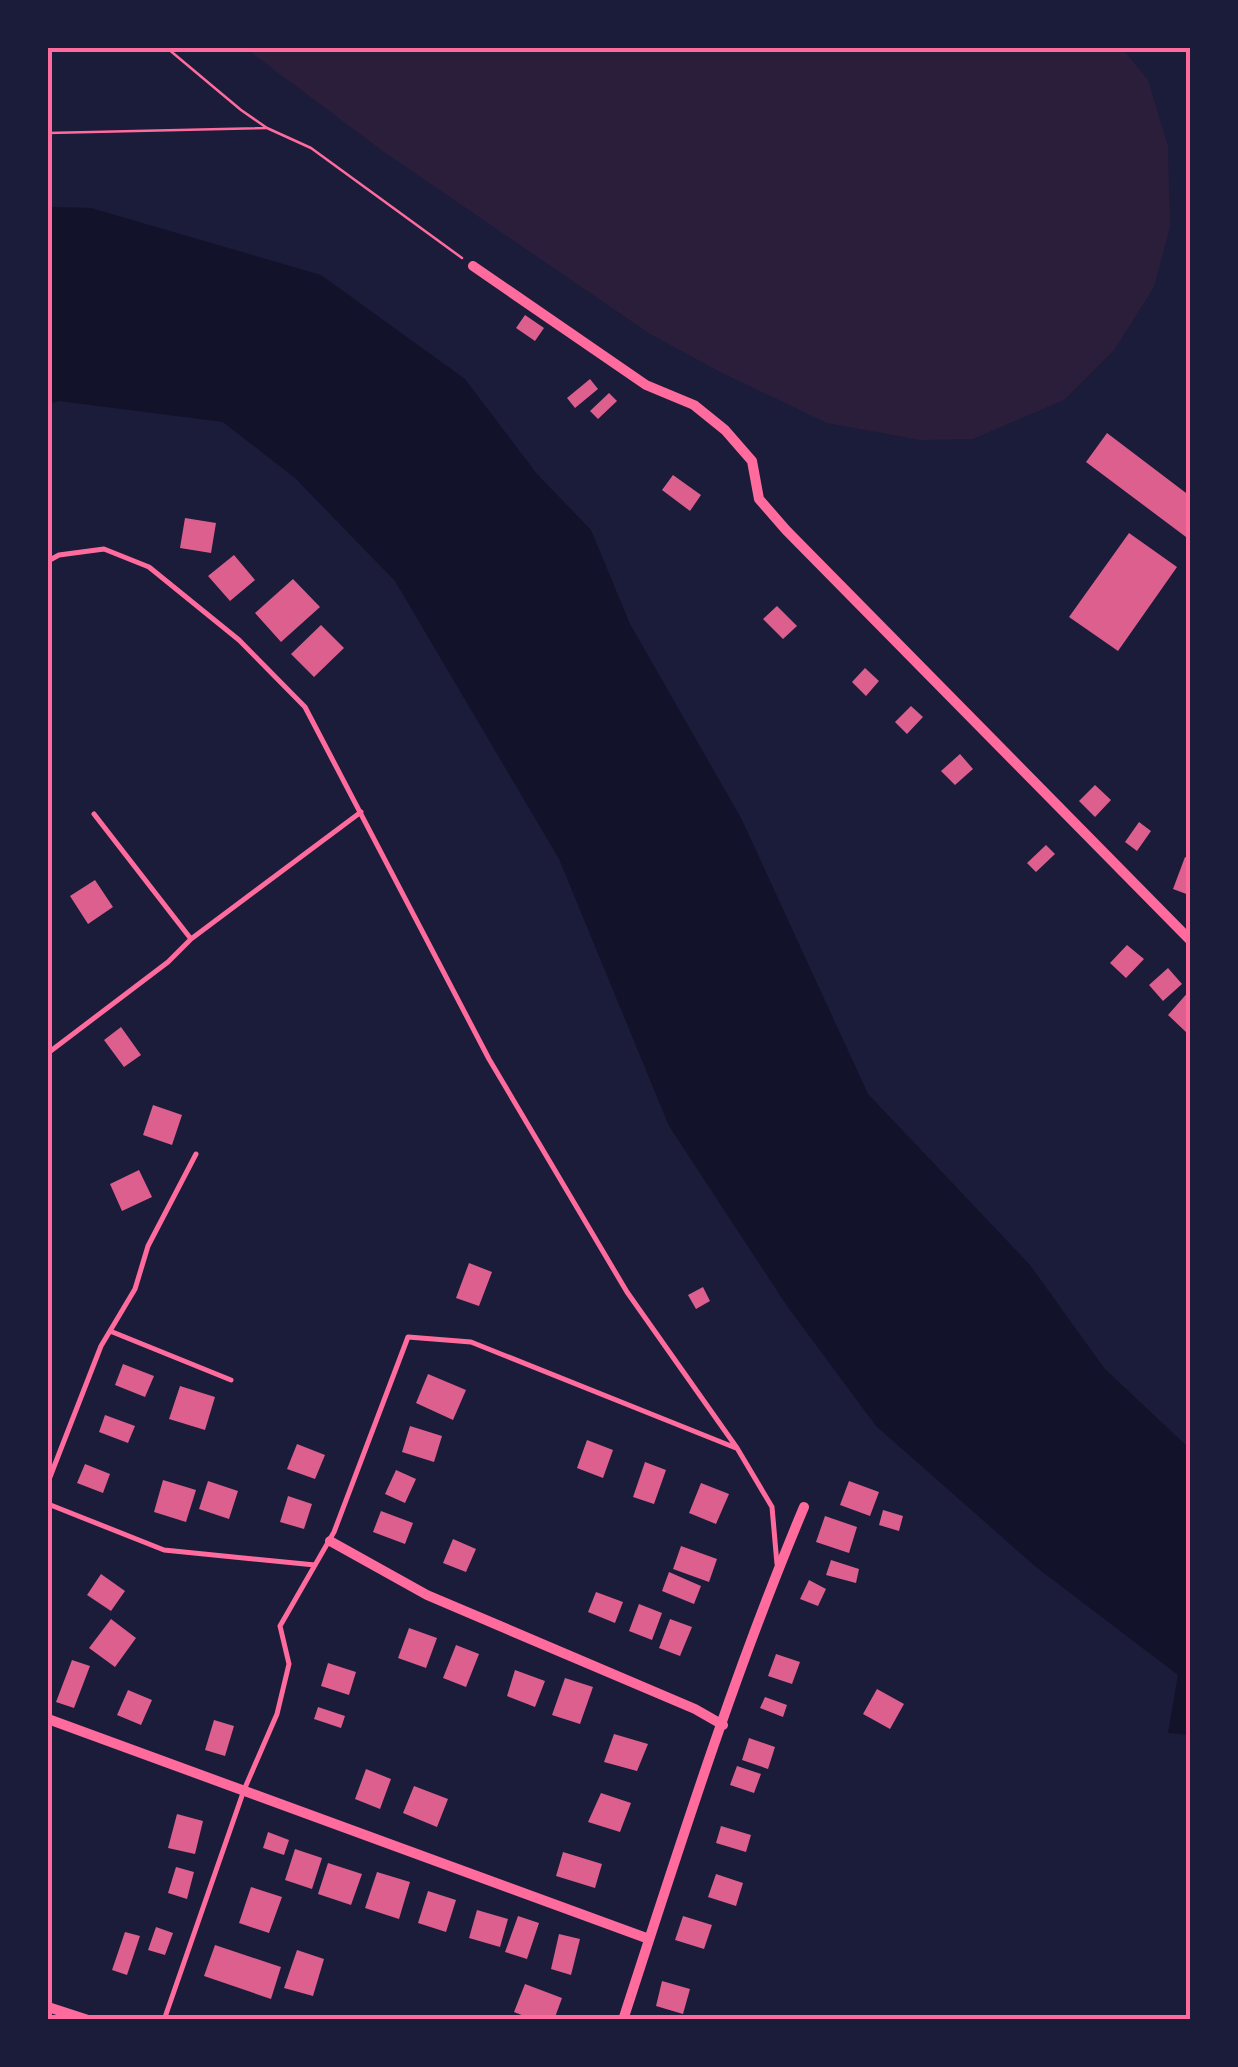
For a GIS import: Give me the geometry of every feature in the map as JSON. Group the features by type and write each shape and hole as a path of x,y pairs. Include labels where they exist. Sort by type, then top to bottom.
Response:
{"street":[{"path":"473,266 646,385 694,404 725,430 752,461 759,499 786,530 1190,940"},
{"path":"623,2020 777,1570 804,1506"},
{"path":"330,1541 426,1595 695,1708 723,1725"},
{"path":"48,1718 650,1939"},
{"path":"48,2007 88,2020"}],"lane":[{"path":"48,561 59,555 104,549 150,566 239,640 305,707 498,1076 627,1292 736,1448 772,1507 777,1570"},
{"path":"48,1053 168,962 191,939 361,812"},
{"path":"94,814 191,939"},
{"path":"48,1482 101,1346 135,1289 148,1246 196,1154"},
{"path":"110,1332 231,1380"},
{"path":"164,2020 244,1790 277,1714 289,1664 280,1626 330,1541 408,1336 471,1342 736,1448"},
{"path":"48,1504 164,1550 315,1565"}],"path":[{"path":"167,48 267,128 312,148 473,266"},
{"path":"48,133 267,128"}],"shaded area":[{"path":"245,48 1122,48 1148,80 1168,146 1170,227 1154,287 1115,349 1064,400 973,439 920,440 827,423 650,334 384,152"},
{"path":"48,207 91,208 321,275 465,379 537,474 591,530 630,624 742,820 868,1094 1030,1265 1104,1368 1190,1449 1190,1735 1168,1733 1178,1675 1036,1567 876,1426 787,1306 669,1126 559,859 395,581 295,478 223,422 59,401 48,404"}],"building":[{"path":"525,315 544,328 535,341 516,328"},
{"path":"590,379 598,389 575,408 567,398"},
{"path":"609,393 617,401 598,419 590,411"},
{"path":"1107,433 1190,496 1190,540 1086,462"},
{"path":"673,475 701,495 690,511 662,490"},
{"path":"185,518 216,523 211,553 180,548"},
{"path":"1129,533 1177,567 1118,651 1069,617"},
{"path":"234,555 255,580 230,601 208,576"},
{"path":"293,579 320,607 281,642 255,613"},
{"path":"777,606 797,626 783,639 763,619"},
{"path":"321,625 344,648 314,677 291,654"},
{"path":"865,668 879,681 866,696 852,682"},
{"path":"911,706 923,717 907,734 895,722"},
{"path":"960,754 973,769 955,785 941,771"},
{"path":"1095,785 1111,800 1095,817 1079,801"},
{"path":"1139,822 1151,831 1137,851 1125,842"},
{"path":"1046,845 1055,854 1036,872 1027,863"},
{"path":"1185,857 1190,859 1189,895 1173,889"},
{"path":"95,880 113,907 88,924 70,896"},
{"path":"1127,945 1144,959 1126,978 1110,963"},
{"path":"1168,968 1182,984 1163,1001 1149,985"},
{"path":"1190,990 1190,1028 1186,1032 1168,1015"},
{"path":"121,1027 141,1055 124,1067 104,1040"},
{"path":"153,1105 182,1115 172,1145 143,1135"},
{"path":"139,1170 152,1197 122,1211 110,1184"},
{"path":"469,1263 492,1272 479,1306 456,1298"},
{"path":"703,1287 710,1301 696,1309 688,1295"},
{"path":"123,1364 154,1376 145,1397 115,1385"},
{"path":"428,1374 466,1390 453,1420 416,1403"},
{"path":"180,1386 215,1397 205,1430 169,1419"},
{"path":"105,1415 135,1426 128,1443 99,1432"},
{"path":"410,1426 442,1436 434,1462 402,1452"},
{"path":"587,1440 613,1450 603,1478 577,1468"},
{"path":"297,1444 325,1455 315,1479 287,1469"},
{"path":"645,1462 666,1470 654,1504 633,1497"},
{"path":"85,1464 110,1474 103,1493 77,1483"},
{"path":"396,1470 416,1479 405,1503 385,1494"},
{"path":"163,1480 196,1490 186,1522 154,1512"},
{"path":"208,1481 238,1491 229,1519 199,1509"},
{"path":"849,1481 879,1492 870,1516 840,1505"},
{"path":"701,1483 729,1494 716,1524 689,1513"},
{"path":"288,1496 312,1504 304,1529 280,1522"},
{"path":"883,1510 903,1516 899,1531 879,1525"},
{"path":"381,1511 413,1523 405,1544 373,1532"},
{"path":"825,1516 857,1527 849,1553 816,1542"},
{"path":"453,1539 476,1549 466,1572 443,1563"},
{"path":"681,1546 717,1559 709,1582 673,1569"},
{"path":"831,1560 859,1569 856,1583 826,1575"},
{"path":"669,1572 701,1586 694,1604 662,1591"},
{"path":"101,1574 125,1591 111,1611 87,1595"},
{"path":"809,1580 826,1589 818,1606 800,1599"},
{"path":"596,1592 623,1602 615,1623 588,1612"},
{"path":"639,1604 662,1613 652,1640 629,1631"},
{"path":"111,1619 136,1638 115,1667 89,1648"},
{"path":"670,1619 692,1627 680,1656 659,1648"},
{"path":"409,1628 437,1638 426,1668 398,1658"},
{"path":"456,1645 479,1654 466,1687 443,1678"},
{"path":"776,1654 800,1662 792,1684 768,1676"},
{"path":"72,1660 90,1666 74,1708 56,1702"},
{"path":"328,1663 356,1672 349,1695 321,1686"},
{"path":"515,1670 545,1681 535,1707 507,1696"},
{"path":"565,1678 593,1687 580,1724 552,1715"},
{"path":"877,1689 904,1704 890,1729 863,1714"},
{"path":"128,1690 152,1700 141,1725 117,1715"},
{"path":"765,1697 787,1705 783,1717 760,1708"},
{"path":"318,1707 345,1716 341,1728 314,1719"},
{"path":"214,1720 234,1726 225,1756 205,1750"},
{"path":"614,1734 648,1744 637,1771 604,1762"},
{"path":"749,1738 775,1747 768,1769 742,1760"},
{"path":"737,1766 761,1774 754,1793 730,1785"},
{"path":"366,1769 391,1779 380,1809 355,1799"},
{"path":"414,1786 448,1799 437,1827 403,1813"},
{"path":"601,1793 631,1803 620,1832 588,1822"},
{"path":"177,1814 203,1821 195,1854 168,1848"},
{"path":"721,1826 751,1835 746,1852 716,1843"},
{"path":"268,1832 289,1840 284,1855 263,1848"},
{"path":"295,1849 322,1858 312,1889 285,1880"},
{"path":"563,1852 602,1864 595,1888 556,1876"},
{"path":"328,1863 362,1874 351,1905 318,1894"},
{"path":"176,1867 194,1872 187,1899 168,1893"},
{"path":"377,1872 410,1882 399,1919 365,1908"},
{"path":"716,1874 743,1883 736,1906 708,1897"},
{"path":"251,1887 282,1897 269,1933 239,1923"},
{"path":"428,1891 456,1900 446,1932 418,1923"},
{"path":"477,1910 508,1919 500,1947 469,1938"},
{"path":"518,1916 539,1923 527,1959 505,1952"},
{"path":"683,1916 712,1925 704,1949 675,1940"},
{"path":"156,1927 173,1933 165,1955 148,1950"},
{"path":"125,1932 140,1936 127,1975 112,1970"},
{"path":"559,1934 580,1939 571,1975 551,1969"},
{"path":"215,1945 281,1967 271,1999 204,1976"},
{"path":"297,1950 324,1959 313,1996 284,1988"},
{"path":"662,1981 690,1989 683,2014 656,2006"},
{"path":"525,1984 562,1998 554,2020 534,2020 514,2012"}]}
